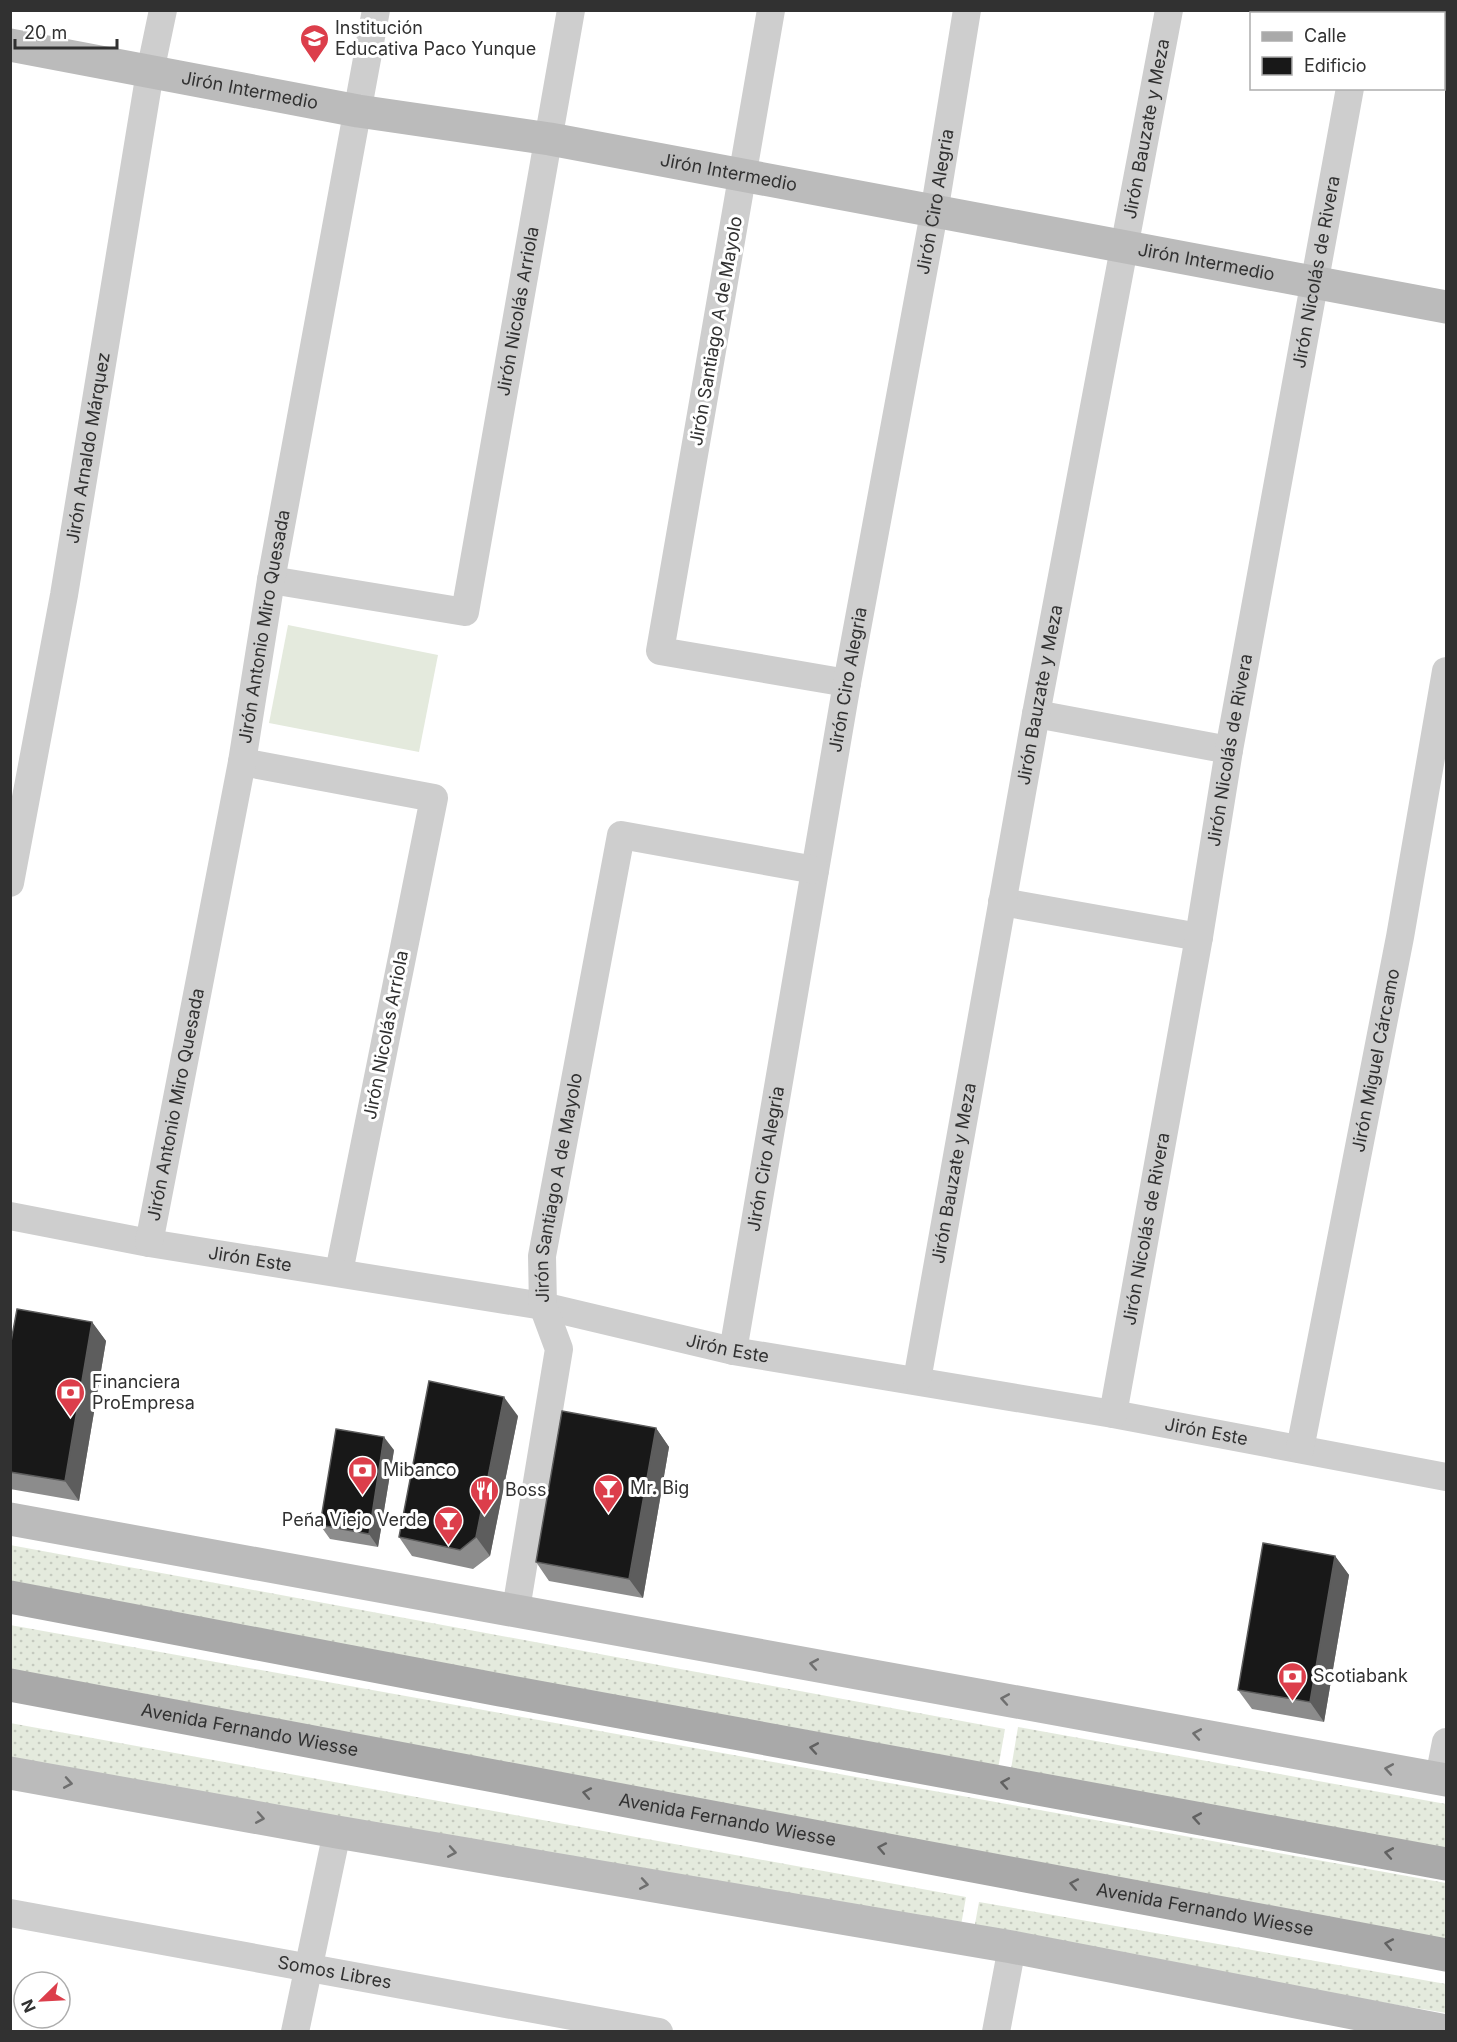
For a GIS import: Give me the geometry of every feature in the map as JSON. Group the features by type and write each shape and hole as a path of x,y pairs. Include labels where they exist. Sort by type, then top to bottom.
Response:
{"main road":[{"name":"Jirón Intermedio","path":"10,45 358,111 550,139 934,213 1126,246 1446,307"},
{"path":"10,1519 1443,1779"},
{"path":"10,1597 500,1690 1446,1864"},
{"name":"Avenida Fernando Wiesse","path":"10,1685 1446,1955"},
{"path":"10,1773 337,1832 1011,1947 1446,2031"}],"street":[{"name":"Jirón Arnaldo Márquez","path":"10,883 64,595 150,72 163,10"},
{"name":"Jirón Antonio Miro Quesada","path":"149,1243 242,762 271,580 376,10"},
{"name":"Jirón Nicolás Arriola","path":"271,580 465,612 571,10"},
{"name":"Jirón Santiago A de Mayolo","path":"771,10 660,651 847,683"},
{"name":"Jirón Ciro Alegria","path":"733,1351 847,683 934,213 967,10"},
{"name":"Jirón Bauzate y Meza","path":"917,1380 1036,714 1169,10"},
{"name":"Jirón Nicolás de Rivera","path":"1113,1414 1199,937 1229,750 1350,90"},
{"name":"Jirón Miguel Cárcamo","path":"1300,1449 1400,937 1446,671"},
{"path":"1036,714 1229,750"},
{"name":"Jirón Nicolás Arriola","path":"242,762 434,798 339,1272"},
{"name":"Jirón Santiago A de Mayolo","path":"516,1609 559,1349 543,1306 542,1256 621,835 815,870"},
{"path":"1002,902 1199,937"},
{"name":"Jirón Este","path":"10,1216 149,1243 543,1306 733,1351 1113,1414 1446,1477"},
{"path":"1443,1779 1446,1742"},
{"path":"294,2031 337,1832"},
{"name":"Somos Libres","path":"10,1913 306,1969 659,2031"},
{"path":"996,2031 1011,1947"}],"shaded area":[{"path":"288,625 438,655 419,752 269,723"},
{"path":"10,1545 1005,1729 998,1769 11,1587"},
{"path":"10,1625 1446,1883 1446,1948 11,1683"},
{"path":"10,1723 966,1897 960,1931 11,1758"},
{"path":"1018,1727 1446,1804 1446,1848 1011,1769"},
{"path":"979,1902 1446,1984 1446,2013 973,1935"}],"building":[{"path":"17,1309 92,1322 65,1481 10,1472 10,1347"},
{"path":"429,1381 504,1397 476,1537 460,1550 399,1537"},
{"name":"Mr. Big","path":"562,1411 656,1428 629,1579 536,1562"},
{"name":"Mibanco","path":"336,1429 384,1437 369,1534 320,1525"},
{"path":"1263,1543 1335,1556 1310,1702 1238,1690"}],"place":[{"name":"Institución Educativa Paco Yunque","path":"314,64"},
{"name":"Financiera ProEmpresa","path":"71,1418"},
{"name":"Mibanco","path":"362,1496"},
{"name":"Mr. Big","path":"609,1514"},
{"name":"Boss","path":"484,1516"},
{"name":"Peña Viejo Verde","path":"448,1546"},
{"name":"Scotiabank","path":"1292,1702"}]}
